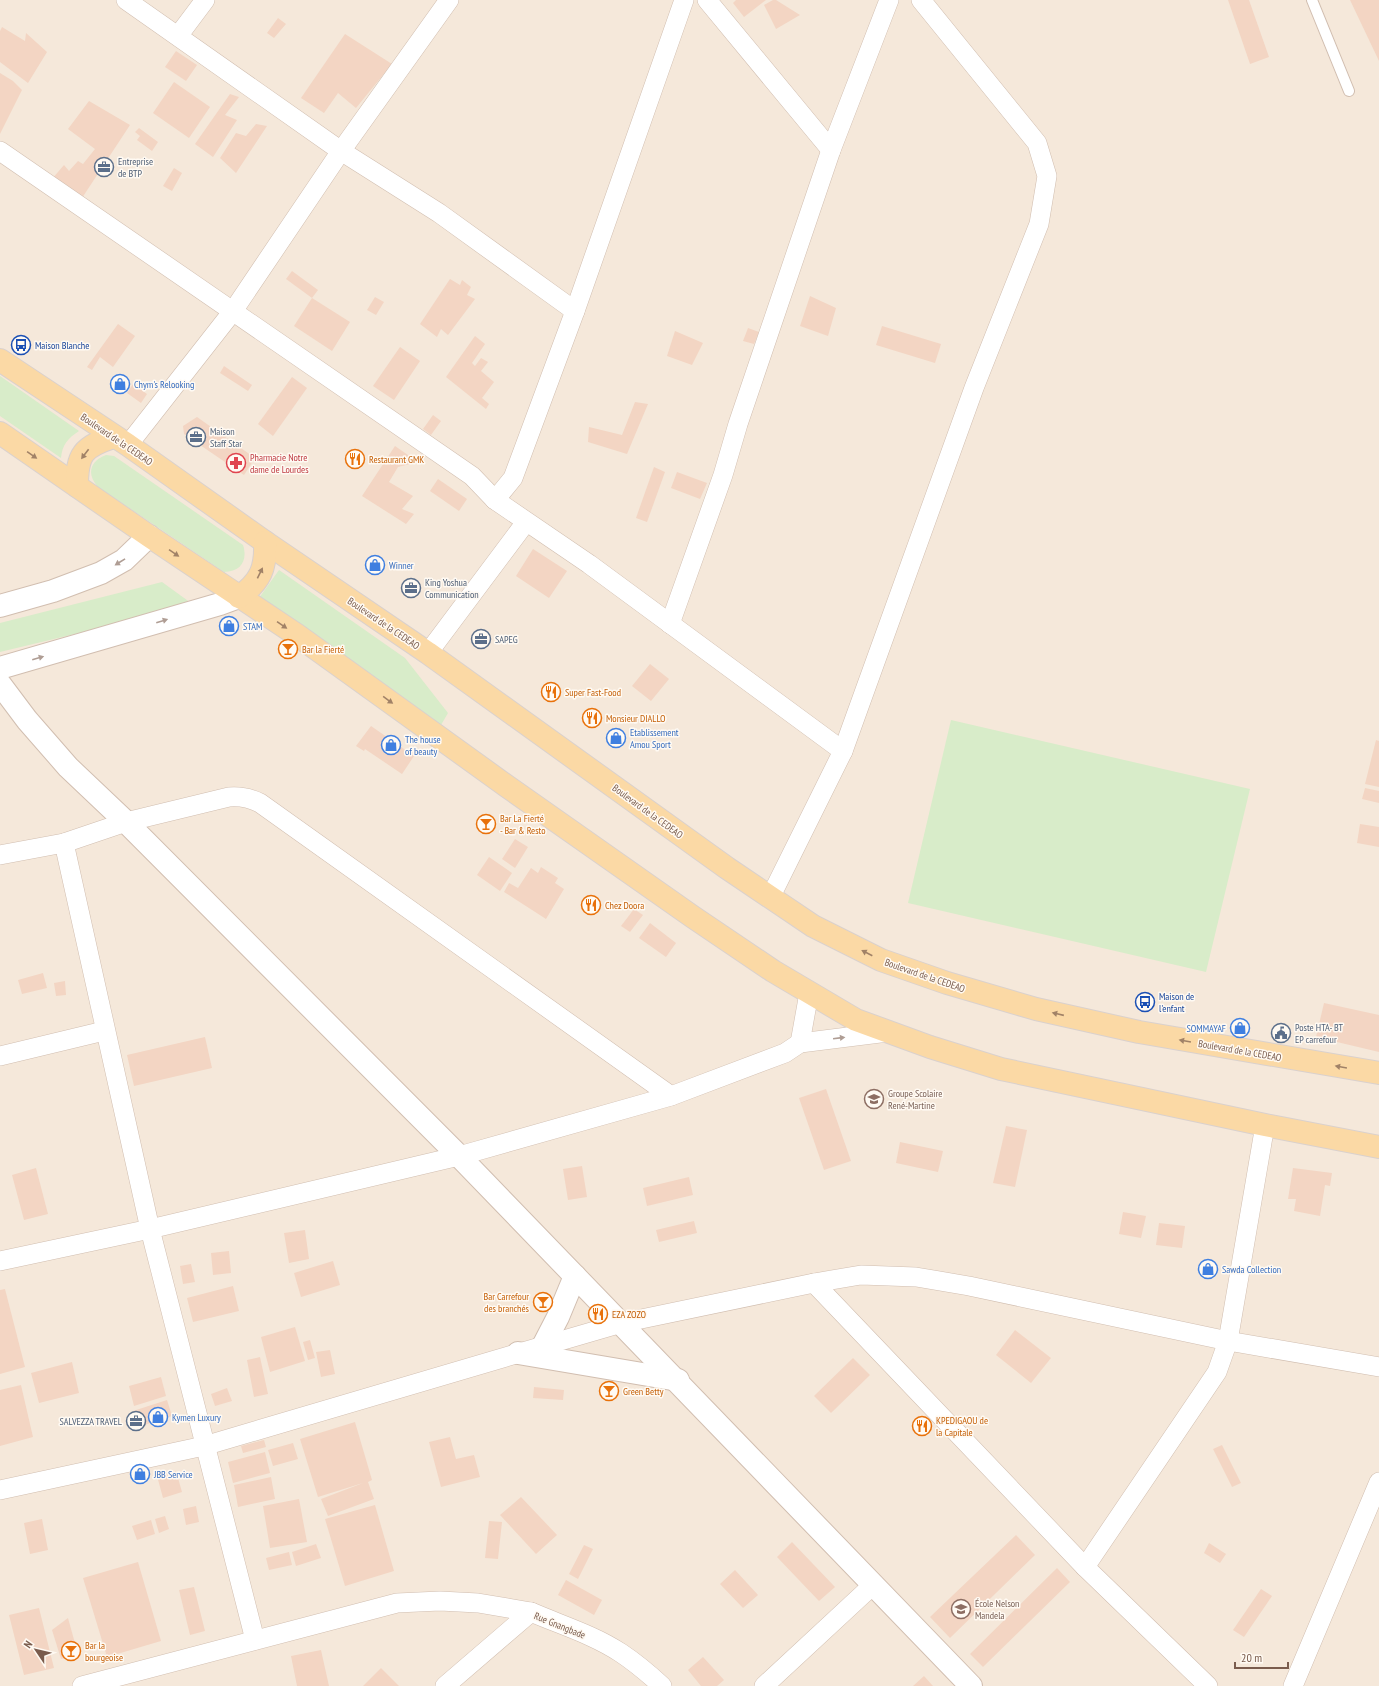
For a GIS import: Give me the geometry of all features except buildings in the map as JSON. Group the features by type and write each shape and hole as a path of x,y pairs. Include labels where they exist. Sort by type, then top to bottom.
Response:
{"main road":[{"name":"Boulevard de la CEDEAO","path":"0,360 428,653 770,898 813,926 881,960 998,999 1139,1032 1379,1073"},
{"path":"0,433 149,536 297,635 692,917 773,971 856,1020 888,1032 1001,1068 1265,1125 1379,1147"},
{"path":"77,486 77,467 83,453 94,443 120,441"},
{"path":"239,597 251,588 261,573 266,558 265,542"}],"street":[{"path":"126,0 341,151 439,213 575,311"},
{"path":"178,36 205,0"},
{"path":"120,441 233,310 341,151 449,0"},
{"path":"495,500 513,478 575,311 684,0"},
{"path":"707,0 831,150"},
{"path":"670,624 723,475 738,424 831,150 889,0"},
{"path":"770,898 843,751 974,388 1039,224 1047,176 1037,143 921,0"},
{"path":"0,151 472,476 495,500 589,564 843,751"},
{"path":"428,653 526,522"},
{"path":"0,606 53,591 102,573 124,560 149,536"},
{"path":"0,668 220,604 239,597"},
{"path":"0,684 27,720 68,767 126,822 459,1156 678,1380 971,1686"},
{"path":"0,855 64,843 126,822 229,797 241,796 260,803 671,1096"},
{"path":"64,843 104,1031 150,1229 204,1446 255,1640"},
{"path":"800,1043 810,993"},
{"path":"0,1056 104,1031"},
{"path":"0,1260 150,1229 459,1156 671,1096 785,1053 800,1043 888,1032"},
{"path":"1085,1567 1218,1372 1228,1341 1265,1125"},
{"path":"0,1490 204,1446 622,1323 814,1283 861,1275 916,1277 969,1286 1228,1341 1379,1367"},
{"path":"543,1346 558,1317 575,1276"},
{"path":"814,1283 1085,1567 1208,1686"},
{"path":"518,1353 678,1380"},
{"path":"1293,1686 1379,1482"},
{"path":"764,1686 874,1584"},
{"path":"82,1686 397,1603 440,1601 478,1603 531,1612"},
{"name":"Rue Gnangbade","path":"445,1686 531,1612 589,1636 620,1652 644,1669 662,1686"}],"lane":[{"path":"1312,0 1349,91"}],"shaded area":[{"path":"0,0 1379,0 1379,1686 0,1686"}],"green space":[{"path":"0,376 79,431 66,442 61,458 0,416"},
{"path":"106,455 114,456 243,545 245,556 242,564 235,570 224,572 98,487 94,482 91,473 93,464"},
{"path":"279,570 405,658 448,713 441,725 259,598"},
{"path":"162,582 191,603 191,606 0,652 0,623"},
{"path":"951,720 1250,789 1206,972 908,903"}],"place":[{"name":"Entreprise de BTP","path":"104,167"},
{"name":"Maison Blanche","path":"21,345"},
{"name":"Chym's Relooking","path":"120,384"},
{"name":"Maison Staff Star","path":"196,437"},
{"name":"Restaurant GMK","path":"355,459"},
{"name":"Pharmacie Notre dame de Lourdes","path":"236,463"},
{"name":"Winner","path":"375,565"},
{"name":"King Yoshua Communication","path":"411,588"},
{"name":"STAM","path":"229,626"},
{"name":"SAPEG","path":"481,639"},
{"name":"Bar la Fierté","path":"288,649"},
{"name":"Super Fast-Food","path":"551,692"},
{"name":"Monsieur DIALLO","path":"592,718"},
{"name":"Etablissement Amou Sport","path":"616,738"},
{"name":"The house of beauty","path":"391,745"},
{"name":"Bar La Fierté - Bar & Resto","path":"486,824"},
{"name":"Chez Doora","path":"591,905"},
{"name":"Maison de l'enfant","path":"1145,1002"},
{"name":"SOMMAYAF","path":"1240,1028"},
{"name":"Poste HTA- BT EP carrefour","path":"1281,1033"},
{"name":"Groupe Scolaire René-Martine","path":"874,1099"},
{"name":"Sawda Collection","path":"1208,1269"},
{"name":"Bar Carrefour des branchés","path":"543,1302"},
{"name":"EZA ZOZO","path":"598,1314"},
{"name":"Green Betty","path":"609,1391"},
{"name":"Kymen Luxury","path":"158,1417"},
{"name":"SALVEZZA TRAVEL","path":"136,1421"},
{"name":"KPEDIGAOU de la Capitale","path":"922,1426"},
{"name":"JBB Service","path":"140,1474"},
{"name":"École Nelson Mandela","path":"961,1609"},
{"name":"Bar la bourgeoise","path":"71,1651"}]}
